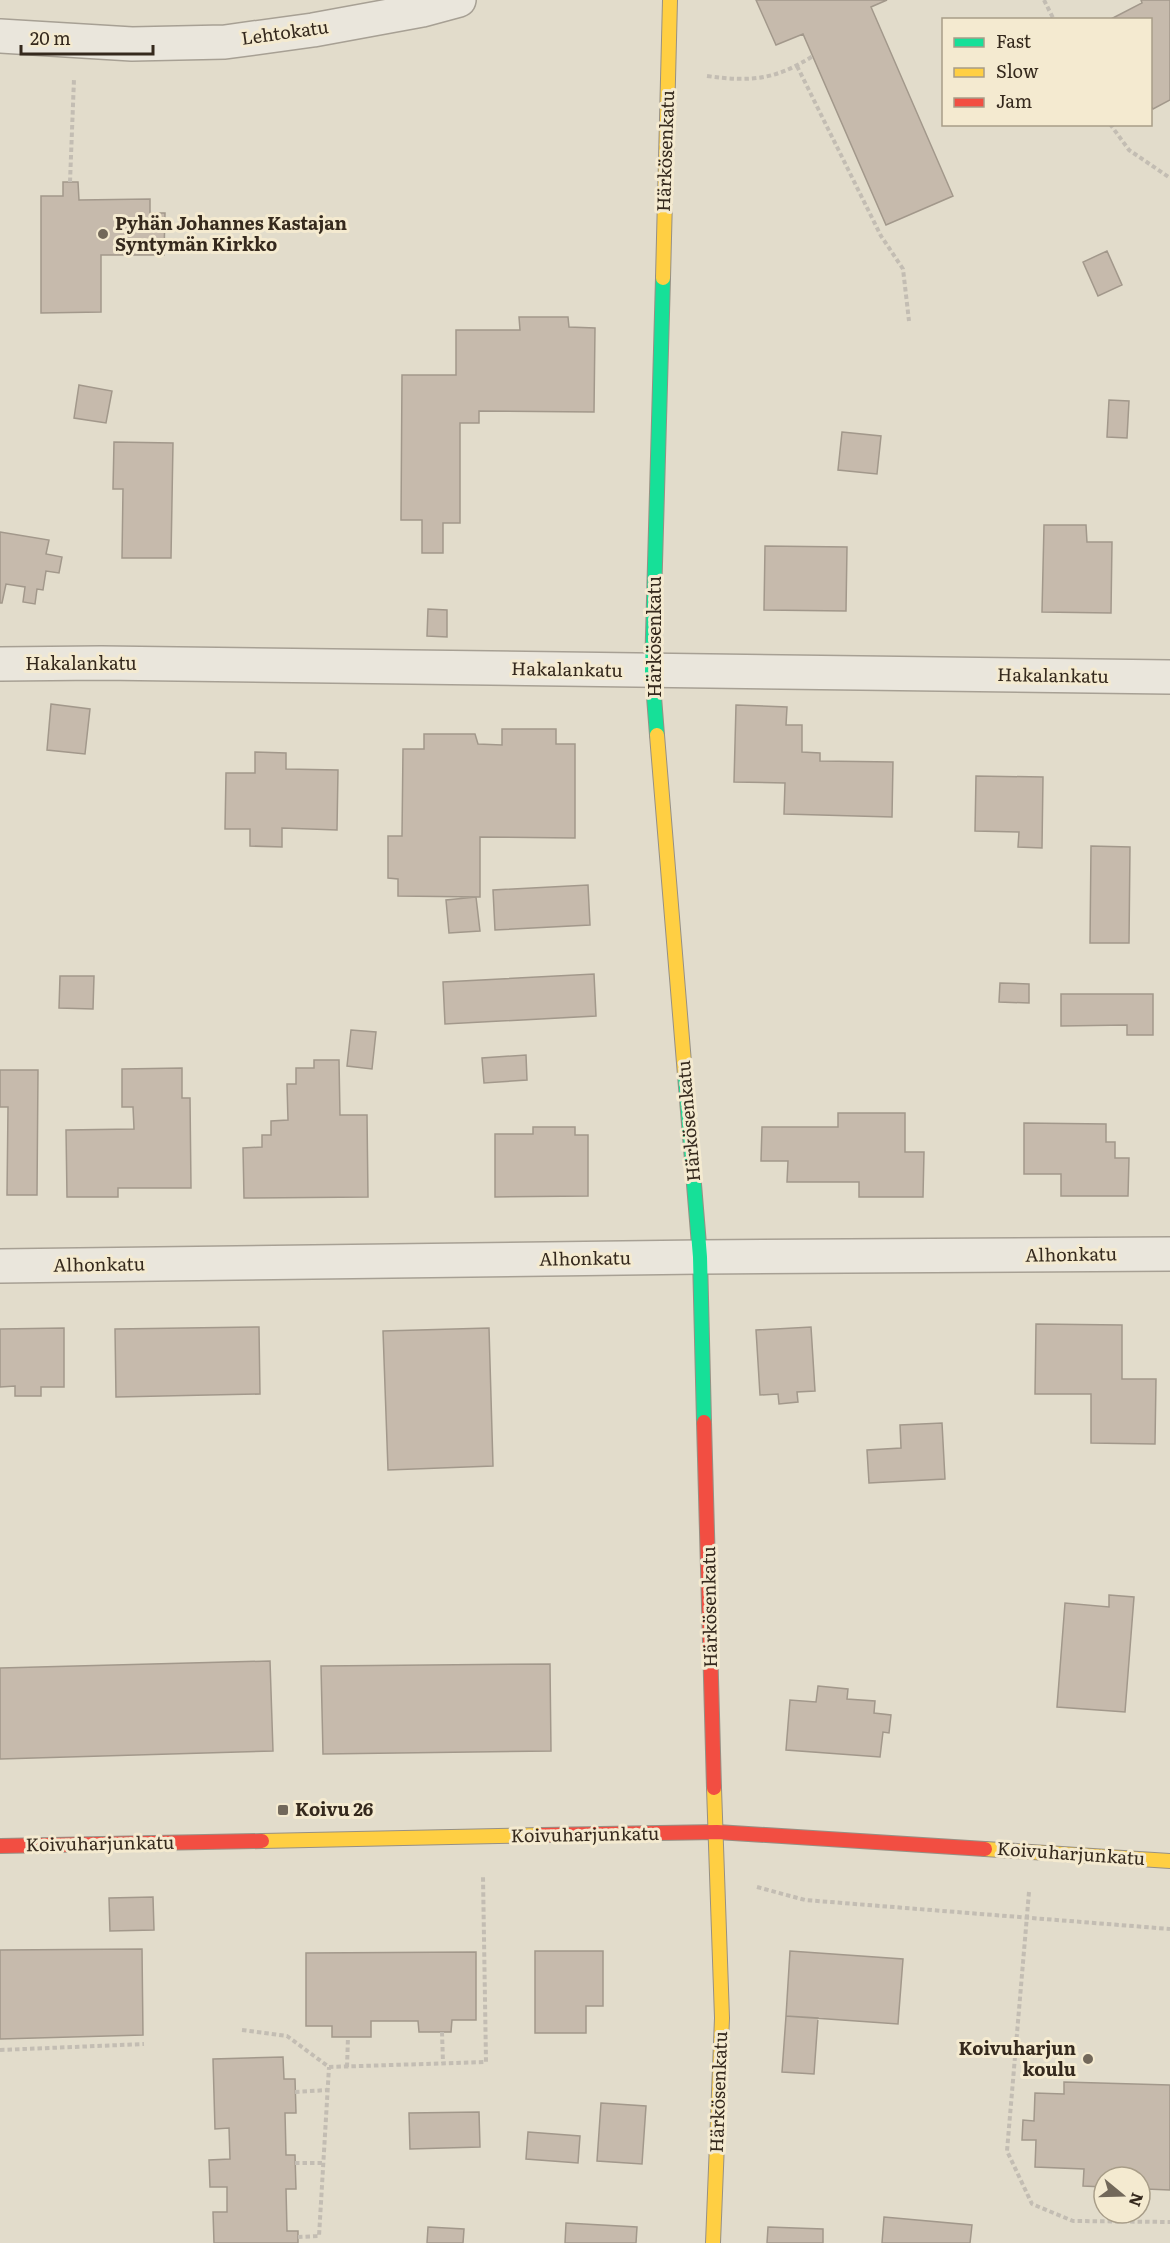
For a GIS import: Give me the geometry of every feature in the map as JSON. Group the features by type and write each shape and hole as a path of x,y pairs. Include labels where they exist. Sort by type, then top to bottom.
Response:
{"street":[{"name":"Lehtokatu","path":"0,36 132,44 225,42 324,28 422,10 459,0"},
{"name":"Härkösenkatu","path":"670,0 652,671 700,1257 722,2018 713,2243"},
{"name":"Hakalankatu","path":"0,664 101,663 1170,677"},
{"name":"Alhonkatu","path":"0,1266 700,1257 1170,1254"},
{"name":"Koivuharjunkatu","path":"0,1846 717,1832 1170,1861"}],"path":[{"path":"1044,0 1053,18"},
{"path":"70,182 75,41"},
{"path":"668,71 735,80 767,77 797,66 813,56"},
{"path":"797,66 881,236 903,269 909,321"},
{"path":"1111,126 1129,150 1170,178"},
{"path":"242,2030 287,2036 329,2067 486,2061 483,1873 472,1873"},
{"path":"1030,1886 1007,2151 1032,2204 1073,2221 1170,2222"},
{"path":"718,1889 760,1887 805,1900 1170,1929"},
{"path":"442,2032 443,2063"},
{"path":"347,2067 348,2037"},
{"path":"0,2050 144,2044"},
{"path":"298,2237 319,2236 329,2067"},
{"path":"295,2092 328,2090"},
{"path":"295,2163 324,2163"}],"building":[{"path":"756,0 887,0 871,7 953,196 886,225 803,34 776,45"},
{"path":"1141,0 1170,0 1170,100 1153,109 1152,18 1113,18 1142,3"},
{"name":"Pyhän Johannes Kastajan Syntymän Kirkko","path":"63,182 78,182 79,200 150,199 150,213 165,213 164,255 101,255 101,312 41,313 41,196 63,196"},
{"path":"1107,251 1122,285 1098,296 1083,262"},
{"path":"519,317 568,317 569,327 595,328 594,412 479,411 479,423 460,423 460,523 443,523 443,553 422,553 422,520 401,520 402,375 456,375 456,330 520,330"},
{"path":"79,385 112,391 106,423 74,418"},
{"path":"1109,400 1129,401 1127,438 1107,437"},
{"path":"842,432 881,436 877,474 838,470"},
{"path":"114,442 173,443 171,558 122,558 123,489 113,489"},
{"path":"1044,525 1086,525 1087,542 1112,542 1111,613 1042,612"},
{"path":"0,532 49,540 46,554 62,557 59,573 46,571 43,590 37,589 35,604 23,602 25,587 6,584 2,603 0,603"},
{"path":"765,546 847,547 846,611 764,610"},
{"path":"428,609 447,610 447,637 427,636"},
{"path":"51,704 90,709 85,754 47,750"},
{"path":"736,705 787,707 786,725 802,725 802,752 820,753 820,761 893,762 892,817 784,814 785,783 734,782"},
{"path":"502,729 556,729 556,744 575,744 575,838 480,837 480,897 398,896 398,879 388,878 388,836 402,836 403,749 424,749 424,734 475,734 478,744 502,745"},
{"path":"255,752 286,753 286,769 338,770 337,830 282,828 282,847 250,846 250,829 225,829 226,773 255,773"},
{"path":"976,776 1043,777 1042,848 1018,847 1019,832 975,831"},
{"path":"1091,846 1130,847 1129,943 1090,943"},
{"path":"588,885 590,925 495,930 493,890"},
{"path":"476,897 480,931 449,933 446,900"},
{"path":"594,974 596,1016 445,1024 443,982"},
{"path":"60,976 94,976 93,1009 59,1008"},
{"path":"1000,983 1029,984 1029,1003 999,1002"},
{"path":"1061,994 1153,994 1153,1035 1127,1035 1127,1025 1061,1026"},
{"path":"351,1030 376,1032 372,1069 347,1066"},
{"path":"526,1055 527,1080 484,1083 482,1058"},
{"path":"314,1060 339,1060 340,1115 367,1115 368,1197 244,1198 243,1148 262,1147 262,1135 271,1135 271,1121 288,1120 287,1084 296,1084 296,1068 314,1068"},
{"path":"182,1068 182,1098 190,1098 191,1188 118,1188 118,1197 67,1197 66,1130 134,1129 133,1107 122,1107 122,1069"},
{"path":"0,1070 38,1070 37,1195 7,1195 8,1107 0,1107"},
{"path":"838,1113 905,1113 905,1152 924,1152 923,1197 859,1197 859,1182 787,1182 788,1161 761,1161 762,1127 838,1127"},
{"path":"1024,1123 1106,1124 1106,1142 1115,1142 1115,1158 1129,1158 1128,1196 1061,1196 1061,1174 1024,1174"},
{"path":"533,1127 575,1127 575,1135 588,1135 588,1196 495,1197 495,1134 533,1134"},
{"path":"1036,1324 1122,1325 1122,1379 1156,1379 1155,1444 1091,1443 1091,1394 1035,1394"},
{"path":"259,1327 260,1394 116,1397 115,1329"},
{"path":"811,1327 815,1391 797,1392 798,1402 779,1404 778,1394 760,1395 756,1330"},
{"path":"64,1328 64,1387 41,1387 41,1396 15,1396 15,1386 0,1387 0,1329"},
{"path":"489,1328 493,1466 388,1470 383,1331"},
{"path":"942,1423 945,1479 869,1483 867,1450 901,1448 900,1425"},
{"path":"1109,1595 1134,1597 1125,1712 1057,1707 1065,1603 1109,1607"},
{"path":"270,1661 273,1751 0,1759 0,1668"},
{"path":"550,1664 551,1751 323,1754 321,1666"},
{"path":"818,1686 848,1689 847,1699 875,1701 874,1713 891,1715 889,1733 883,1732 880,1757 786,1750 790,1700 816,1702"},
{"path":"153,1897 154,1930 110,1931 109,1898"},
{"path":"142,1949 143,2035 0,2039 0,1950"},
{"path":"535,1951 603,1951 603,2006 586,2006 586,2033 535,2033"},
{"path":"790,1951 903,1959 898,2024 786,2016"},
{"path":"476,1952 476,2020 452,2020 451,2032 419,2032 418,2021 371,2021 371,2037 332,2037 332,2026 306,2026 306,1953"},
{"path":"786,2016 818,2018 814,2074 782,2072"},
{"path":"283,2057 284,2079 295,2079 296,2113 285,2113 286,2155 295,2155 296,2189 286,2189 287,2231 298,2231 298,2243 214,2243 213,2212 227,2212 227,2187 210,2187 209,2160 230,2159 229,2128 215,2129 213,2059"},
{"path":"1064,2082 1170,2085 1170,2190 1152,2189 1152,2165 1092,2165 1092,2186 1083,2186 1084,2169 1035,2167 1036,2140 1022,2140 1023,2120 1034,2121 1035,2093 1064,2094"},
{"path":"601,2103 646,2106 642,2164 597,2161"},
{"path":"479,2112 480,2147 410,2149 409,2113"},
{"path":"528,2132 580,2136 578,2163 526,2159"},
{"path":"884,2217 972,2225 970,2243 882,2243"},
{"path":"566,2223 637,2227 636,2243 565,2243"},
{"path":"428,2227 464,2229 463,2243 427,2243"},
{"path":"768,2227 823,2229 823,2243 767,2243"}],"traffic: fast":[{"path":"657,735 652,671 663,278"},
{"path":"685,1075 700,1257 704,1422"}],"traffic: slow":[{"path":"663,278 670,0"},
{"path":"657,735 685,1075"},
{"path":"713,2243 722,2018 714,1788"},
{"path":"262,1841 542,1835"},
{"path":"985,1849 1170,1861"}],"traffic: jam":[{"path":"704,1422 714,1788"},
{"path":"542,1835 717,1832 985,1849"},
{"path":"0,1846 262,1841"}],"place":[{"name":"Pyhän Johannes Kastajan Syntymän Kirkko","path":"103,234"},
{"name":"Koivu 26","path":"283,1810"},
{"name":"Koivuharjun koulu","path":"1088,2059"}]}
